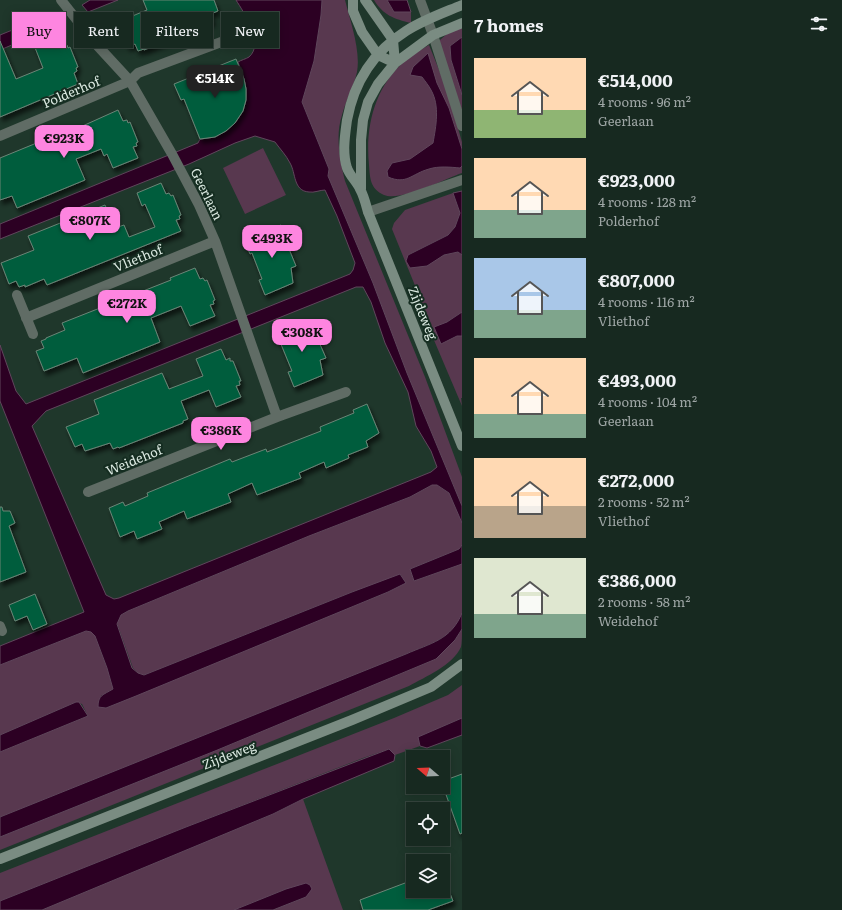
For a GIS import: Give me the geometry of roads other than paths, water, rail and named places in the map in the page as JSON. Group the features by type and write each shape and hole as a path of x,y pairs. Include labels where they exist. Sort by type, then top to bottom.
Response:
{"main road":[{"path":"353,0 353,11 362,32 378,55 395,63"},
{"path":"365,0 393,40 395,63"},
{"name":"Zijdeweg","path":"361,189 348,170 344,143 350,103 366,69 393,40 407,30 462,5"},
{"name":"Zijdeweg","path":"462,23 433,35 395,63 378,84 368,102 363,120 361,140 361,189 368,212 462,446"},
{"name":"Zijdeweg","path":"0,860 431,687 462,664"}],"street":[{"name":"Geerlaan","path":"61,0 95,43 130,81 172,154 199,205 215,241 277,417"},
{"path":"420,0 433,35 462,126"},
{"path":"130,81 138,73 221,42"},
{"name":"Polderhof","path":"0,136 130,81"},
{"path":"368,212 462,180"},
{"name":"Vliethof","path":"26,318 215,241"},
{"path":"17,295 33,334"},
{"name":"Weidehof","path":"88,492 277,417 346,392"}]}
